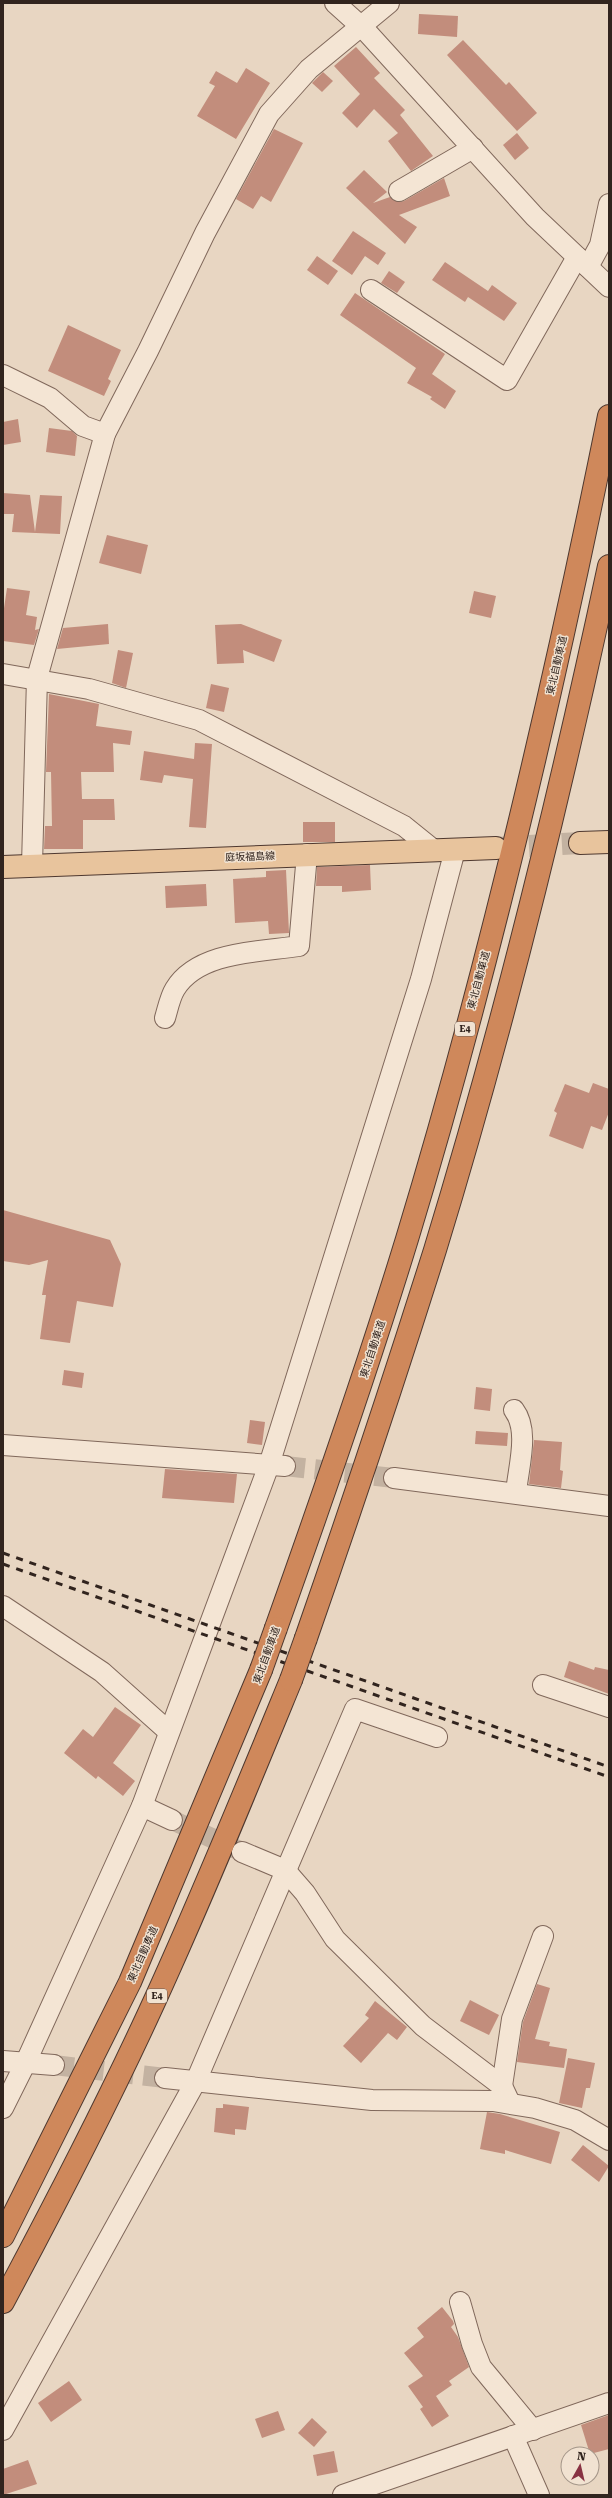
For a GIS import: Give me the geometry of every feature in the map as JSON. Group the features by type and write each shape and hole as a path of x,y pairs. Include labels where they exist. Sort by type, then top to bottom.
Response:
{"highway":[{"name":"東北自動車道","path":"3,2236 76,2094 130,1982 261,1670 340,1447 400,1259 464,1036 508,868 558,658 609,416"},
{"name":"E4","path":"3,2302 73,2170 154,2002 220,1856 291,1680 306,1638 370,1452 430,1262 488,1062 540,867 609,566"}],"main road":[{"path":"580,844 609,842"},
{"name":"庭坂福島線","path":"3,867 307,854 445,851 496,848"}],"street":[{"path":"335,3 360,25 535,217 609,287"},
{"path":"32,865 37,678 105,434 205,233 269,114 309,69 360,25 389,3"},
{"path":"399,192 473,148"},
{"path":"371,290 506,380 583,262 600,245 609,204"},
{"path":"3,375 50,398 83,426 105,434"},
{"path":"3,674 37,678 89,689 199,720 404,826 445,851 421,979 277,1466 168,1731 142,1806 25,2064 3,2108"},
{"path":"165,1018 176,988 190,973 208,962 299,946 307,854"},
{"path":"514,1410 521,1420 522,1434 516,1493"},
{"path":"3,1445 277,1466"},
{"path":"394,1478 609,1506"},
{"path":"3,1606 102,1672 168,1731"},
{"path":"543,1685 609,1707"},
{"path":"3,2430 196,2081 355,1709 437,1736"},
{"path":"142,1806 172,1820"},
{"path":"242,1852 285,1870 305,1893 335,1939 384,1990 423,2026 502,2086 510,2103"},
{"path":"502,2086 512,2019 543,1936"},
{"path":"3,2061 25,2064 54,2064"},
{"path":"165,2078 372,2100 493,2101 510,2103 535,2108 575,2120 609,2140"},
{"path":"460,2302 472,2344 481,2367 533,2430"},
{"path":"343,2495 375,2490 514,2436 609,2403"},
{"path":"514,2436 539,2495"}],"building":[{"path":"419,14 458,16 457,37 418,34"},
{"path":"463,40 506,85 509,82 537,113 517,131 447,55"},
{"path":"356,47 380,73 374,78 405,110 400,115 433,156 411,171 388,141 398,133 374,109 357,128 342,113 360,94 334,66"},
{"path":"246,68 270,83 236,139 197,116 215,86 209,83 216,71 237,83"},
{"path":"323,72 333,81 322,92 312,83"},
{"path":"274,129 303,143 271,202 261,196 253,209 236,199"},
{"path":"517,133 529,148 515,160 503,145"},
{"path":"364,170 387,192 373,203 390,197 399,202 404,201 444,178 450,196 399,215 417,227 405,244 346,188"},
{"path":"353,231 386,253 378,265 365,256 352,275 332,261"},
{"path":"317,256 338,271 328,285 307,270"},
{"path":"445,262 488,291 492,285 517,303 504,321 468,297 465,302 432,280"},
{"path":"389,271 405,282 397,293 381,283"},
{"path":"355,293 445,354 432,374 456,391 445,409 430,399 432,397 407,383 416,368 340,315"},
{"path":"68,325 121,350 108,379 111,381 104,396 48,371"},
{"path":"18,419 21,442 3,445 3,422"},
{"path":"49,428 72,431 77,436 75,456 46,452"},
{"path":"3,493 30,495 35,532 40,495 62,496 60,534 12,532 14,514 3,514"},
{"path":"107,535 148,545 141,574 99,563"},
{"path":"7,588 30,591 26,615 37,617 35,630 39,629 34,645 3,641 3,615"},
{"path":"474,591 496,596 491,618 469,613"},
{"path":"108,624 109,644 57,649 63,628"},
{"path":"241,624 282,640 274,662 243,650 244,663 217,664 215,625"},
{"path":"118,650 133,653 126,688 112,683"},
{"path":"211,684 229,688 224,712 206,708"},
{"path":"49,694 99,704 96,726 132,731 130,745 113,743 114,772 81,772 82,799 114,799 115,820 83,820 83,849 44,849 45,826 52,826 51,772 46,772"},
{"path":"195,743 212,744 206,828 189,827 193,779 164,775 162,783 140,780 144,751 194,759"},
{"path":"303,822 335,822 335,842 303,842"},
{"path":"370,865 371,890 342,892 342,886 316,886 317,867"},
{"path":"286,870 289,933 269,934 268,921 235,923 233,879 266,877 266,871"},
{"path":"206,884 207,906 166,908 165,886"},
{"path":"593,1083 609,1089 609,1112 602,1130 591,1126 583,1149 549,1136 557,1113 554,1111 565,1084 589,1093"},
{"path":"3,1210 110,1240 121,1264 113,1307 77,1301 70,1343 40,1339 46,1295 42,1295 48,1260 29,1265 3,1261"},
{"path":"64,1370 84,1373 82,1388 62,1385"},
{"path":"476,1387 492,1389 490,1411 474,1409"},
{"path":"250,1420 265,1422 262,1445 247,1443"},
{"path":"476,1431 508,1433 507,1446 475,1444"},
{"path":"534,1440 562,1442 560,1470 563,1471 561,1488 529,1484"},
{"path":"165,1469 237,1474 234,1503 162,1498"},
{"path":"569,1661 594,1670 595,1667 609,1670 609,1694 564,1677"},
{"path":"115,1707 141,1725 113,1763 135,1781 123,1796 98,1776 96,1779 64,1753 83,1729 93,1737"},
{"path":"537,1984 550,1988 535,2039 550,2042 549,2046 567,2049 564,2068 517,2062 523,2022"},
{"path":"470,2000 499,2015 489,2035 460,2021"},
{"path":"375,2001 407,2027 397,2040 388,2033 361,2063 343,2046 369,2018 365,2015"},
{"path":"568,2058 595,2063 590,2088 586,2088 582,2108 559,2103"},
{"path":"223,2104 249,2107 246,2130 235,2129 235,2135 214,2132 216,2108 223,2108"},
{"path":"487,2112 500,2114 560,2132 551,2164 505,2150 505,2154 480,2149"},
{"path":"583,2145 609,2166 599,2182 571,2160"},
{"path":"442,2307 453,2321 454,2324 451,2327 458,2337 469,2367 449,2381 452,2385 436,2396 449,2416 432,2427 420,2409 423,2407 408,2386 423,2376 404,2353 424,2337 417,2328"},
{"path":"69,2381 82,2400 51,2422 38,2403"},
{"path":"278,2411 285,2430 262,2438 255,2419"},
{"path":"609,2415 609,2449 600,2451 600,2446 588,2446 581,2425"},
{"path":"312,2418 327,2432 314,2447 298,2433"},
{"path":"334,2451 338,2472 317,2476 313,2455"},
{"path":"28,2460 37,2484 3,2495 3,2469"}],"tunnel":[{"path":"496,848 580,843"},
{"path":"285,1466 394,1478"},
{"path":"172,1820 238,1850"},
{"path":"54,2065 165,2078"}],"railway":[{"path":"3,1553 609,1767"},
{"path":"3,1564 609,1777"}]}
